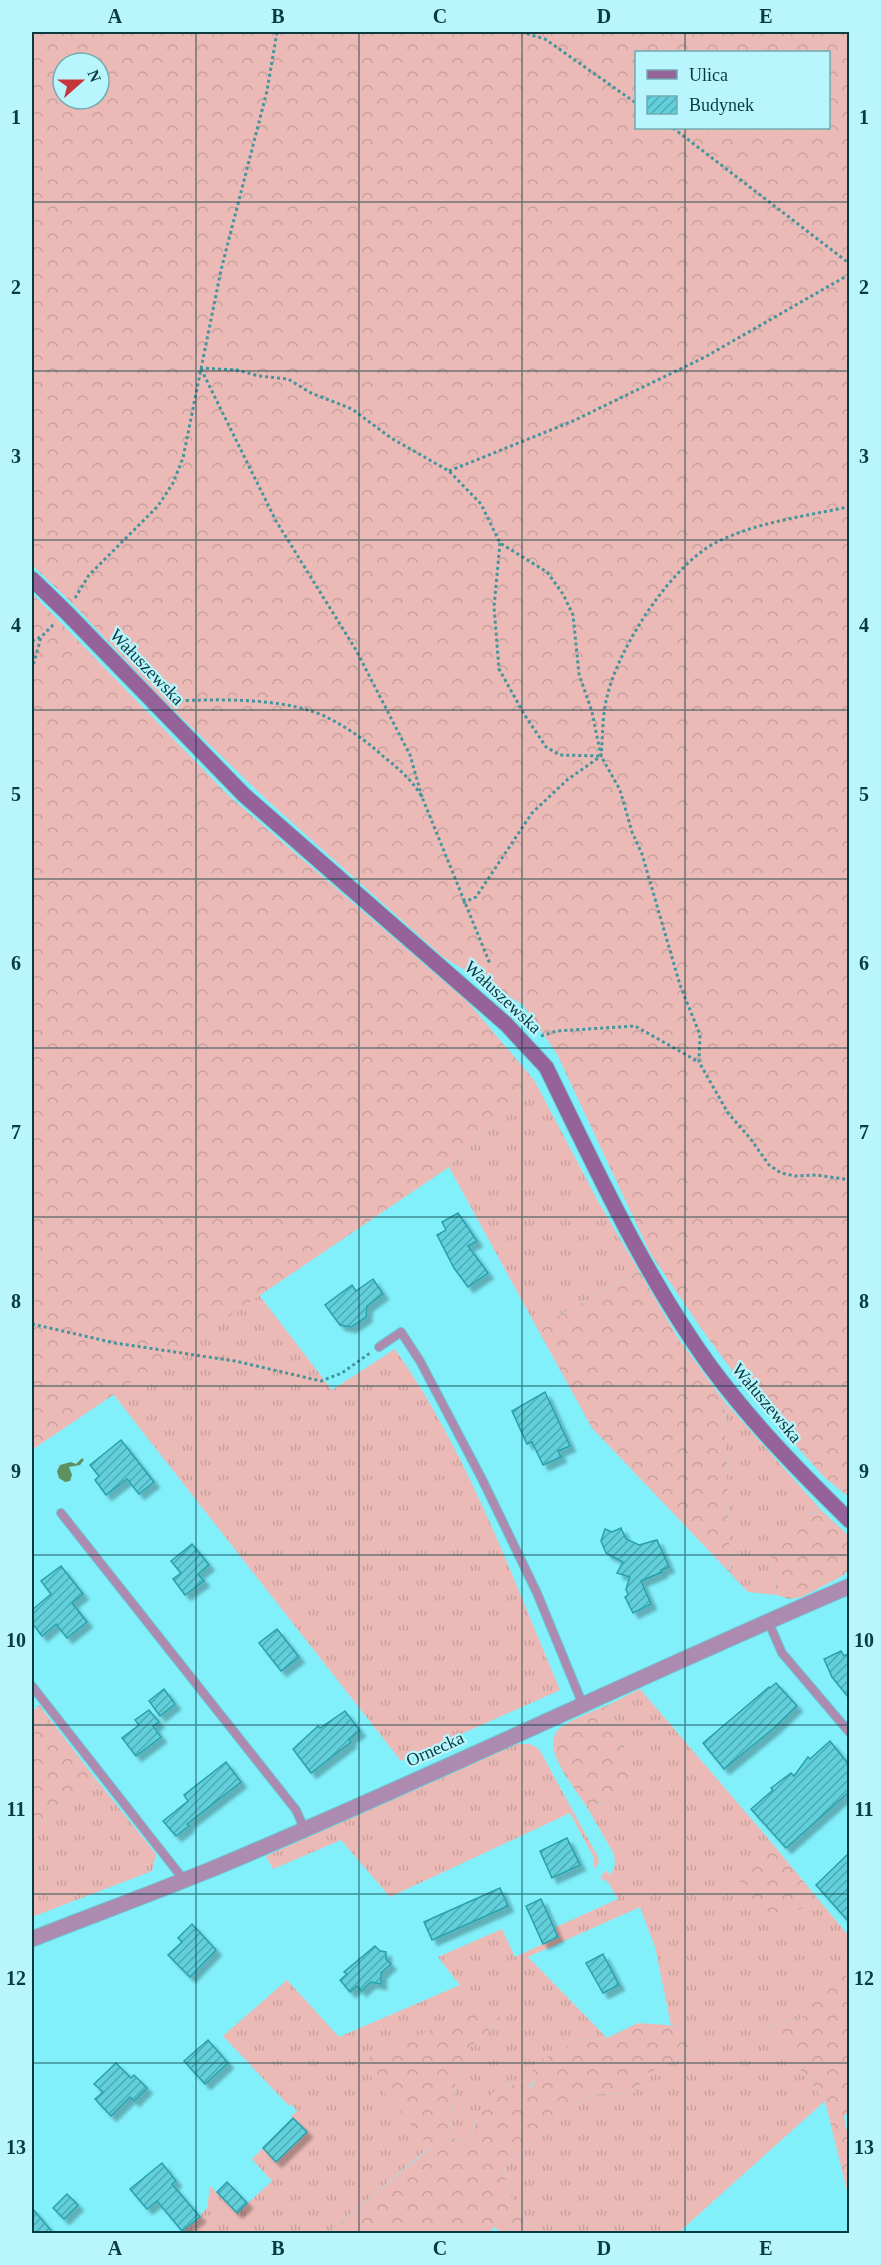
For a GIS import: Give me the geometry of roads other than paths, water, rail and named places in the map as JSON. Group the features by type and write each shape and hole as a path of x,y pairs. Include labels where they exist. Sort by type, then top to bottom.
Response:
{"street":[{"name":"Wałuszewska","path":"32,579 244,795 477,998 534,1053 546,1067 618,1216 651,1275 710,1365 774,1446 849,1521"},
{"name":"Ornecka","path":"32,1939 184,1880 849,1586"}],"lane":[{"path":"379,1347 401,1332 420,1361 482,1479 537,1593 583,1705"},
{"path":"61,1513 296,1810 304,1828"},
{"path":"768,1621 782,1653 849,1734"},
{"path":"32,1686 184,1880"}]}
